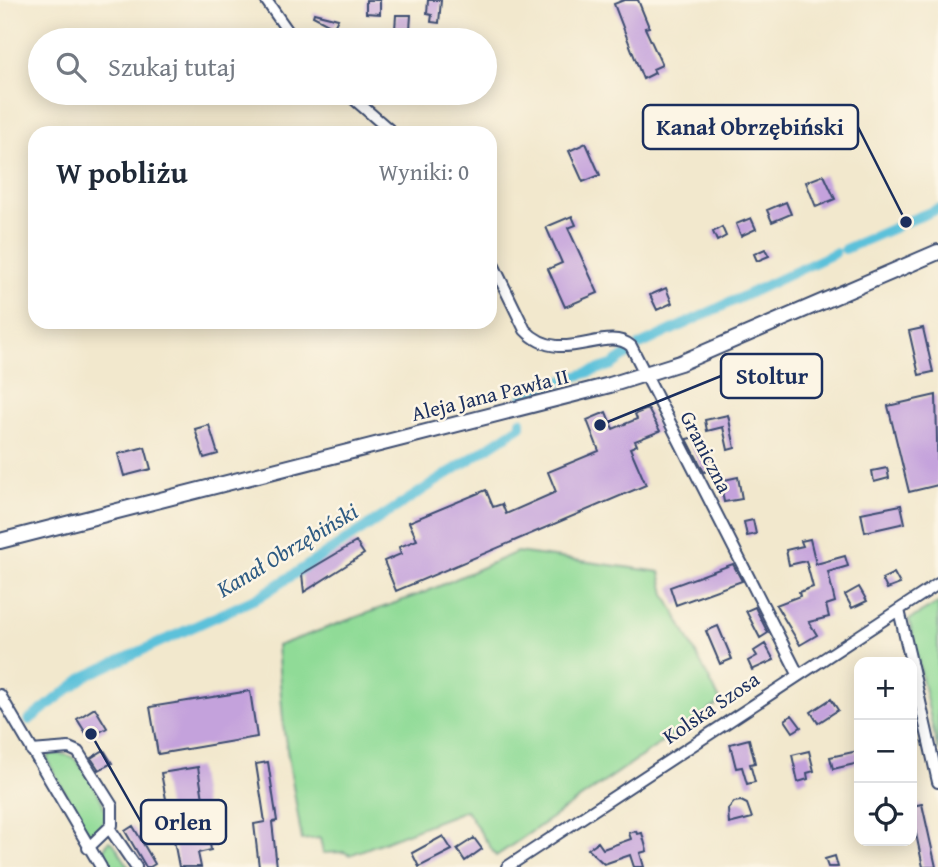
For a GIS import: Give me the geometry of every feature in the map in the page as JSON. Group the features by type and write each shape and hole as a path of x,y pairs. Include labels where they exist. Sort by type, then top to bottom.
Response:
{"main road":[{"name":"Aleja Jana Pawła II","path":"0,538 578,394 645,374 680,363 938,253"}],"street":[{"path":"266,0 286,28"},
{"path":"361,105 385,126"},
{"name":"Graniczna","path":"497,272 525,330 545,346 628,342 798,674"},
{"name":"Kolska Szosa","path":"507,867 938,584"},
{"path":"899,610 909,657"},
{"path":"917,690 938,782"},
{"path":"0,695 101,867"},
{"path":"32,751 69,748 78,752 112,806 110,829 136,867"},
{"path":"88,848 110,829"}],"green space":[{"path":"517,552 660,572 665,594 721,702 496,856 466,810 350,855 344,852 323,853 320,838 302,840 284,732 277,646 428,591"},
{"path":"938,603 938,751 909,620"},
{"path":"50,754 72,757 89,778 104,808 103,823 98,828 89,833 86,830 47,760"},
{"path":"109,841 114,844 129,867 110,867 105,854"}],"building":[{"path":"366,0 380,0 380,14 366,13"},
{"path":"428,0 441,0 439,23 431,22 432,15 427,14"},
{"path":"624,0 638,0 649,27 645,28 662,65 653,69 655,73 643,79 614,4"},
{"path":"314,13 338,19 334,27 313,16"},
{"path":"396,15 411,15 410,28 395,28"},
{"path":"586,143 600,175 583,182 569,151"},
{"path":"824,175 835,199 816,207 806,182"},
{"path":"786,202 791,214 772,222 767,210"},
{"path":"572,216 576,225 568,228 598,293 565,307 548,269 562,263 546,227"},
{"path":"751,218 756,229 741,236 736,224"},
{"path":"722,227 726,236 717,241 713,232"},
{"path":"765,249 769,256 757,261 754,254"},
{"path":"666,288 672,303 657,310 650,295"},
{"path":"923,328 933,372 919,375 909,331"},
{"path":"936,395 938,485 909,492 888,406"},
{"path":"648,409 660,431 635,441 637,445 630,448 646,485 396,591 384,561 401,554 399,547 417,540 409,522 486,490 493,507 502,504 506,514 556,492 548,472 599,451 587,420 606,412 613,429 637,419 635,414"},
{"path":"728,415 735,448 728,450 723,427 707,431 705,420"},
{"path":"209,425 218,454 204,458 195,429"},
{"path":"699,436 703,454 710,452 714,469 704,472 687,439"},
{"path":"145,447 151,469 124,476 118,454"},
{"path":"887,468 889,478 874,482 872,471"},
{"path":"738,477 742,499 724,502 720,481"},
{"path":"901,505 905,523 865,532 861,513"},
{"path":"753,520 756,534 747,536 744,522"},
{"path":"810,539 816,564 845,556 848,566 828,572 835,602 826,605 829,617 809,622 817,635 800,645 776,605 800,596 799,592 813,587 806,561 789,565 786,550 803,546 801,541"},
{"path":"356,542 364,554 304,592 302,574"},
{"path":"733,564 742,581 676,605 670,587"},
{"path":"894,573 900,584 887,589 882,579"},
{"path":"859,587 867,601 852,608 845,595"},
{"path":"755,607 768,633 760,638 746,611"},
{"path":"718,626 732,659 720,664 706,631"},
{"path":"765,644 774,660 752,670 748,661 757,656 754,651"},
{"path":"250,691 257,737 158,754 150,707"},
{"path":"831,699 838,710 818,723 811,712"},
{"path":"95,708 107,728 89,738 77,719"},
{"path":"792,715 801,727 793,732 785,720"},
{"path":"749,739 755,763 750,764 755,782 747,784 742,767 736,768 730,744"},
{"path":"104,750 112,763 99,770 91,758"},
{"path":"809,751 814,771 807,773 808,779 798,782 792,755"},
{"path":"854,752 854,764 833,769 830,757"},
{"path":"268,762 277,821 272,822 277,867 259,867 254,824 265,822 256,764"},
{"path":"198,767 211,850 198,853 201,867 179,867 161,773"},
{"path":"734,802 747,804 752,818 729,824 728,809"},
{"path":"922,804 936,867 923,867 917,839 917,805"},
{"path":"133,826 155,864 150,867 146,867 125,831"},
{"path":"636,831 637,834 642,833 647,851 640,853 644,867 634,867 630,855 604,864 588,849 598,842 603,849 631,839 629,833"},
{"path":"443,836 452,850 419,867 412,853"},
{"path":"474,838 482,849 465,861 457,849"},
{"path":"835,856 838,867 828,867 825,859"}],"waterway":[{"name":"Kanał Obrzębiński","path":"906,222 938,209"},
{"name":"Kanał Obrzębiński","path":"845,249 896,227"},
{"name":"Kanał Obrzębiński","path":"640,345 835,253"},
{"name":"Kanał Obrzębiński","path":"523,396 527,392 612,365 628,354"},
{"name":"Kanał Obrzębiński","path":"29,720 86,676 259,597 521,426 521,421"}],"place":[{"name":"Kanał Obrzębiński","path":"906,222"},
{"name":"Stoltur","path":"600,425"},
{"name":"Orlen","path":"91,734"}]}
